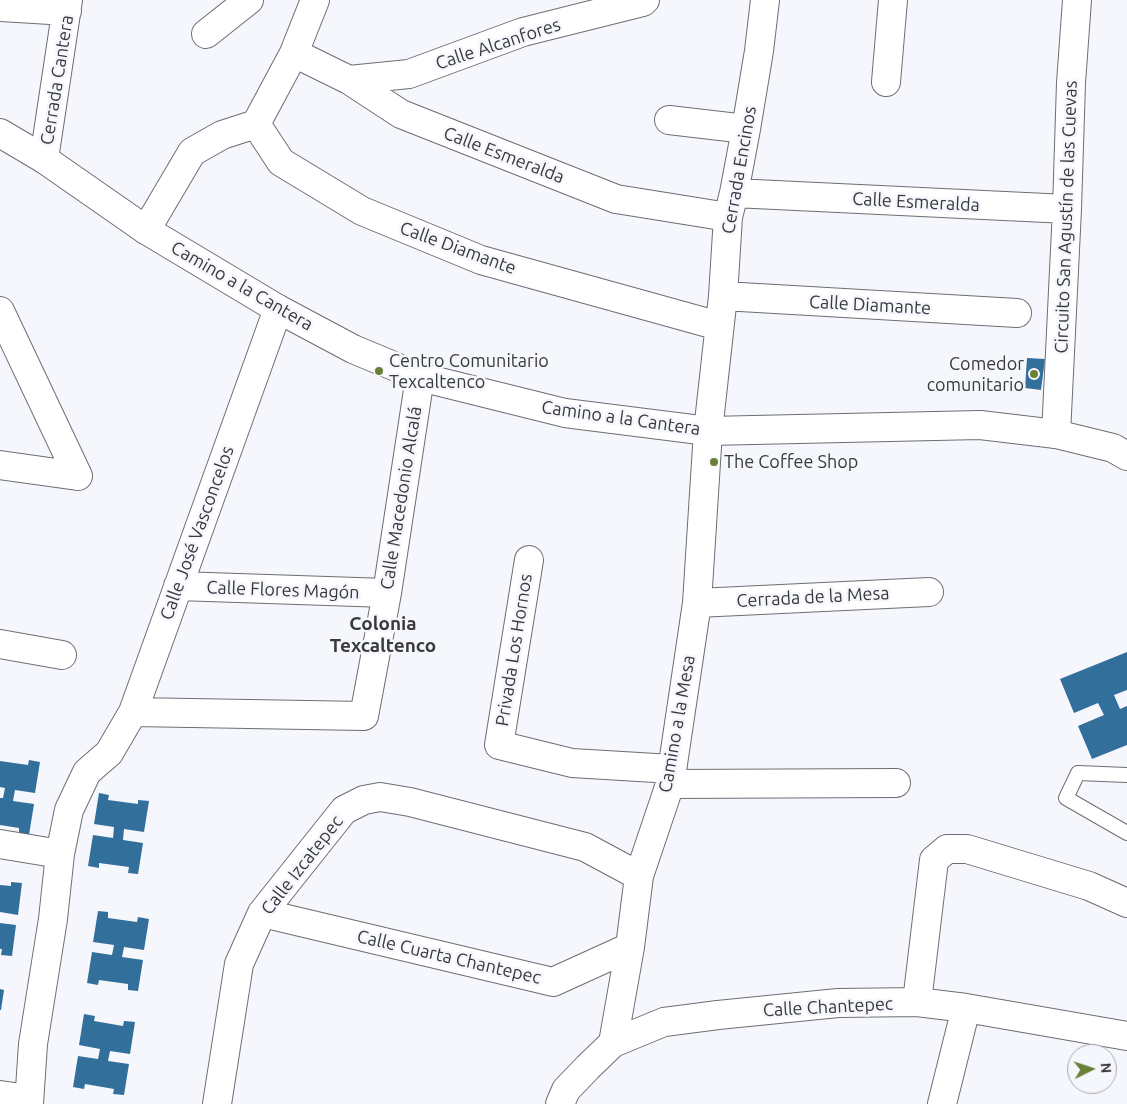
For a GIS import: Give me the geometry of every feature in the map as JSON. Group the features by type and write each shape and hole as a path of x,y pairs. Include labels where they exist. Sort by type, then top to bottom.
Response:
{"street":[{"path":"206,34 249,0"},
{"path":"146,230 192,152 222,135 256,124 294,54 316,0"},
{"name":"Calle Alcanfores","path":"349,80 409,74 523,32 645,0"},
{"name":"Cerrada Encinos","path":"708,431 731,205 746,129 765,0"},
{"path":"886,82 893,0"},
{"name":"Circuito San Agustín de las Cuevas","path":"1056,434 1071,83 1077,0"},
{"path":"0,7 68,6"},
{"name":"Cerrada Cantera","path":"44,160 68,6"},
{"name":"Calle Esmeralda","path":"294,54 349,80 401,114 616,199 731,205 1067,210"},
{"path":"669,120 746,129"},
{"name":"Calle Diamante","path":"256,124 281,162 362,211 481,260 720,326"},
{"name":"Camino a la Cantera","path":"0,133 44,160 146,230 278,309 353,349 420,377 565,412 708,431 980,425 1056,434 1113,448 1127,456"},
{"name":"Calle Diamante","path":"723,296 1017,313"},
{"name":"Calle José Vasconcelos","path":"29,1102 33,1044 53,919 60,854 69,810 87,772 109,753 133,712 278,309"},
{"path":"0,311 78,476 0,465"},
{"name":"Calle Macedonio Alcalá","path":"133,712 364,716 387,593 420,377"},
{"name":"Camino a la Mesa","path":"613,1042 630,947 639,876 671,776 697,603 708,431"},
{"name":"Privada Los Hornos","path":"529,560 499,745 572,763 671,776"},
{"name":"Calle Flores Magón","path":"178,586 387,593"},
{"name":"Cerrada de la Mesa","path":"697,603 929,592"},
{"path":"0,644 62,655"},
{"path":"671,776 896,783"},
{"name":"Calle Izcatepec","path":"217,1104 239,964 262,913 344,810 364,800 380,797 410,802 585,847 639,876"},
{"path":"0,844 60,854"},
{"path":"917,1002 934,860 947,849 967,849 1089,886 1127,903"},
{"name":"Calle Cuarta Chantepec","path":"262,913 553,982 630,947"},
{"name":"Calle Chantepec","path":"560,1104 566,1090 613,1042 664,1022 718,1014 838,1003 917,1002 966,1008 1127,1036"},
{"path":"942,1104 966,1008"},
{"path":"0,1095 29,1102"}],"lane":[{"path":"1127,775 1078,773 1066,798 1127,833"}],"building":[{"name":"Comedor comunitario","path":"1027,358 1045,359 1041,390 1025,388"},
{"path":"1127,652 1127,690 1114,695 1120,709 1127,706 1127,745 1092,759 1078,726 1104,715 1098,703 1074,713 1060,679"},
{"path":"29,760 40,762 35,793 15,790 13,801 34,804 29,835 19,833 19,828 0,825 0,798 3,798 5,788 0,787 0,761 28,765"},
{"path":"99,793 109,795 108,800 138,804 138,800 149,801 144,832 124,829 123,840 143,843 138,874 128,873 129,867 99,863 99,868 88,866 93,835 113,838 114,827 94,824"},
{"path":"11,882 22,883 18,915 0,912 0,885 11,886"},
{"path":"98,911 108,912 108,918 137,922 138,917 149,919 144,950 124,947 122,957 143,960 138,991 128,990 128,984 99,980 98,985 87,983 92,952 112,955 114,945 93,942"},
{"path":"0,923 16,925 12,956 1,955"},
{"path":"0,989 4,990 1,1010 0,1010"},
{"path":"84,1014 95,1016 94,1021 123,1026 124,1021 135,1022 130,1054 110,1051 108,1061 129,1064 124,1095 113,1094 114,1089 85,1084 84,1089 73,1087 78,1056 98,1059 100,1049 79,1045"}],"place":[{"name":"Centro Comunitario Texcaltenco","path":"379,371"},
{"name":"Comedor comunitario","path":"1034,374"},
{"name":"The Coffee Shop","path":"714,462"}],"district":[{"name":"Colonia Texcaltenco","path":"383,635"}]}
